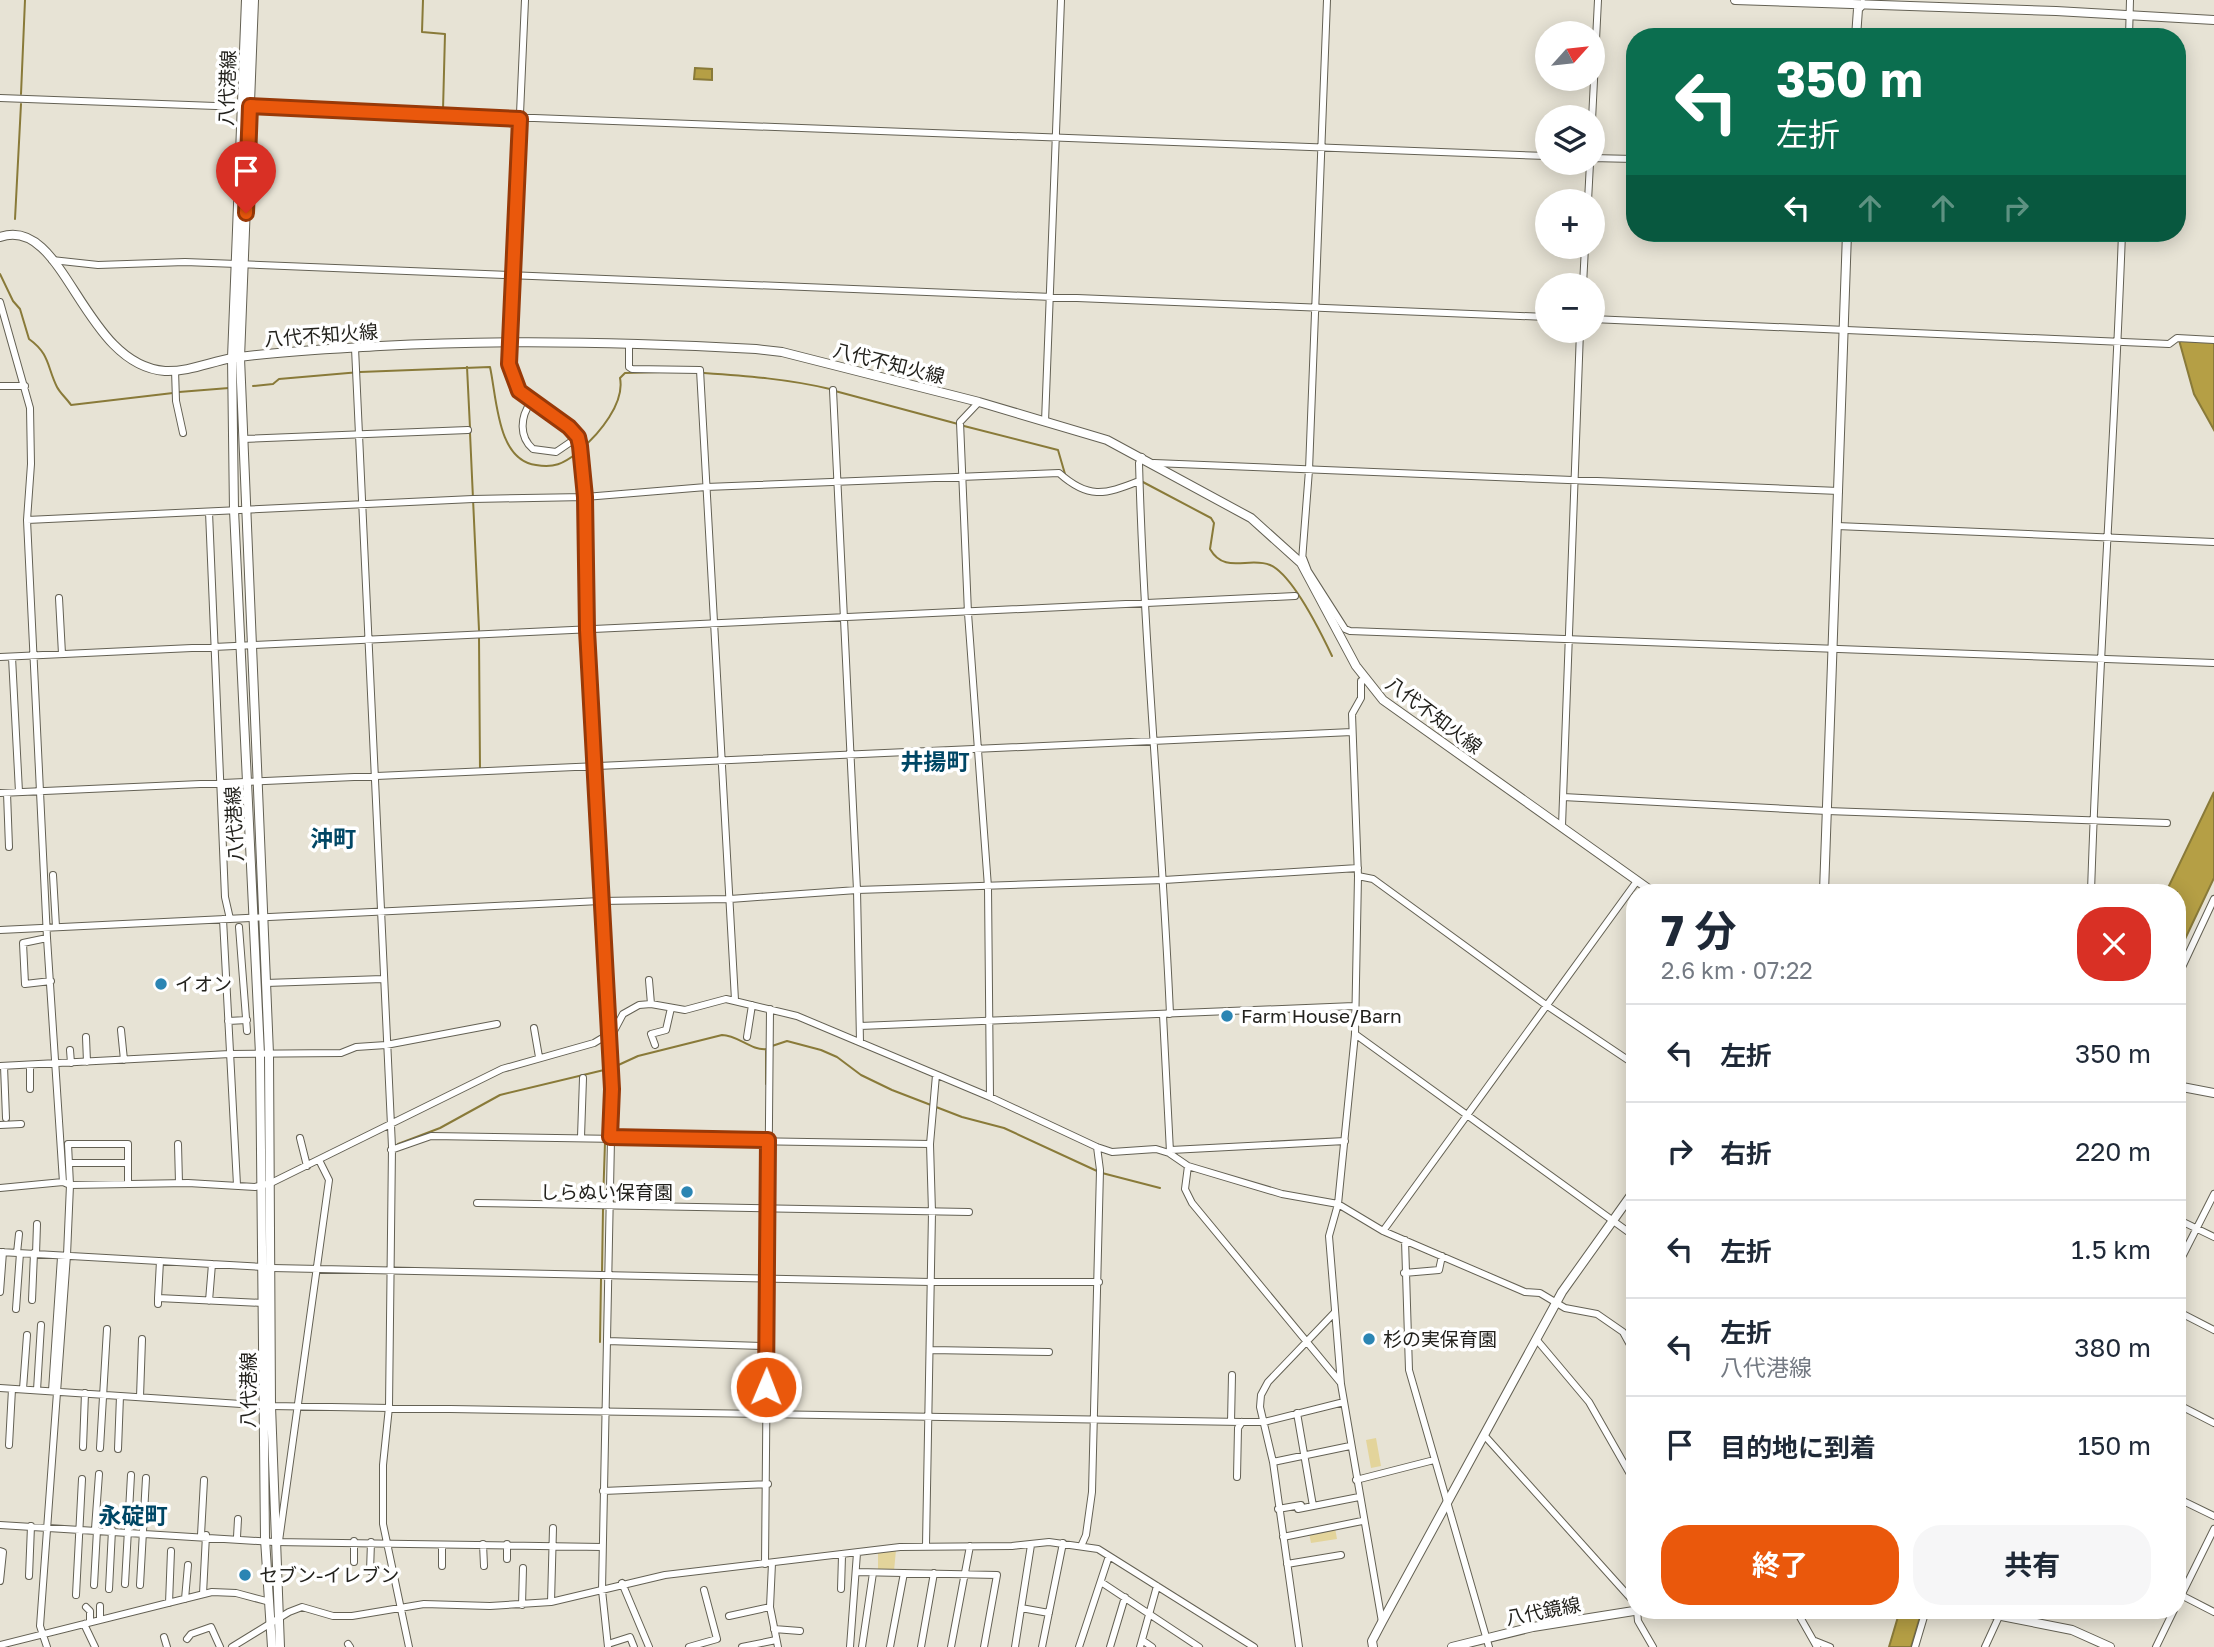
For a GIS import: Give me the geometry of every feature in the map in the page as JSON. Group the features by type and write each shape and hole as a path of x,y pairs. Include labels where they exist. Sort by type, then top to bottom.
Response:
{"main road":[{"name":"八代港線","path":"246,0 246,105 236,358 234,510 246,645 265,1054"},
{"name":"八代港線","path":"246,105 254,0"},
{"path":"1735,0 1863,2 2214,20"},
{"path":"1857,28 1858,9 1863,2"},
{"name":"八代不知火線","path":"0,237 10,233 32,237 52,260 109,342 136,361 162,371 236,358 355,348 511,340 782,352 979,402 1107,440 1154,463 1251,518 1302,560 1364,680 1395,709 1641,884"},
{"path":"1824,884 1847,242"},
{"name":"八代港線","path":"236,358 247,510 246,645"},
{"name":"八代港線","path":"258,917 266,983 267,1406"},
{"path":"2186,1088 2214,1093"},
{"path":"1373,1647 1372,1641 1382,1622 1556,1303 1626,1202"},
{"name":"八代港線","path":"268,1267 264,1303 275,1623 272,1647"},
{"name":"八代港線","path":"273,1540 270,1602 280,1647"},
{"name":"八代鏡線","path":"1452,1647 1488,1643 1533,1627 1626,1612"},
{"path":"2026,1619 2073,1630 2110,1647"}],"street":[{"path":"525,0 511,375 519,391 569,427 579,442 585,497 587,630 612,1089 607,1137 605,1206 607,1341 602,1590 608,1646 630,1637 634,1647"},
{"path":"1045,422 1061,0"},
{"path":"1327,0 1309,470 1302,560 1350,631 2214,663"},
{"path":"1593,105 1598,0"},
{"path":"2129,28 2130,0"},
{"path":"0,98 246,105 520,119 1056,136 1535,155"},
{"path":"1605,158 1626,159"},
{"path":"2091,884 2099,659 2114,444 2122,242"},
{"path":"52,260 98,265 185,262 1535,316"},
{"path":"0,302 30,408 31,464 27,520 47,938 66,1184"},
{"path":"1605,319 2169,344 2177,338 2214,340"},
{"path":"1562,826 1580,343"},
{"path":"629,344 629,367 632,369 700,370 719,760 735,1000"},
{"path":"355,348 391,1150 389,1407 383,1477 383,1524 409,1647"},
{"path":"175,370 176,401 183,433"},
{"path":"0,386 25,386"},
{"path":"833,390 857,890 860,1042"},
{"path":"531,402 523,419 523,433 533,449 556,452 579,442"},
{"path":"979,402 962,421 962,477 968,613 988,887 990,1097"},
{"path":"243,439 468,430"},
{"path":"1142,457 1139,463 1139,481 1152,739 1164,880 1170,1151 1188,1166 1282,1194 1339,1204 1383,1231 1525,1292 1540,1293 1565,1308 1597,1314 1623,1332 1626,1337"},
{"path":"1154,463 1839,491"},
{"path":"27,520 361,503 585,497 706,487 1059,473 1079,490 1100,493 1139,481"},
{"path":"209,512 222,782 225,966 237,1185"},
{"path":"1836,526 2214,542"},
{"path":"0,647 0,657 12,657 1295,596"},
{"path":"59,598 62,654"},
{"path":"12,657 19,792"},
{"path":"1364,680 1361,681 1361,698 1352,714 1358,872 1354,1006 1356,1034 1339,1204 1329,1236 1337,1307 1341,1384 1362,1521 1382,1622"},
{"path":"9,847 3,793 1352,732"},
{"path":"1563,797 1827,811 2167,822"},
{"path":"0,930 600,901 730,899 857,890 1358,872 1373,879 1546,1005 1626,1059"},
{"path":"53,875 56,927"},
{"path":"1383,1231 1626,896"},
{"path":"2186,959 2214,899"},
{"path":"2205,919 2214,921"},
{"path":"239,927 247,1031"},
{"path":"47,938 23,943 26,984 51,982"},
{"path":"225,966 242,964"},
{"path":"266,983 383,979"},
{"path":"649,980 651,1004"},
{"path":"0,1188 66,1184 267,1184 502,1069 594,1044 609,1035 624,1014 639,1005 694,1010 718,1000 735,1000 797,1016 990,1097 1112,1152 1346,1141"},
{"path":"747,1037 752,1005"},
{"path":"860,1026 1354,1006"},
{"path":"655,1045 651,1034 668,1031 671,1008"},
{"path":"743,1647 777,1643 771,1607 765,1414 770,1009"},
{"path":"228,1021 247,1020"},
{"path":"6,1118 2,1066 230,1054 341,1053 356,1047 386,1045 497,1024"},
{"path":"121,1030 124,1060"},
{"path":"533,1033 539,1058"},
{"path":"1356,1034 1626,1230"},
{"path":"86,1037 87,1062"},
{"path":"70,1050 71,1063"},
{"path":"30,1066 30,1089"},
{"path":"926,1545 932,1212 930,1144 936,1075"},
{"path":"581,1137 583,1078"},
{"path":"0,1125 21,1124"},
{"path":"391,1150 431,1136 930,1144"},
{"path":"300,1138 307,1166"},
{"path":"47,1647 42,1634 44,1565 64,1256 68,1144 128,1144 128,1184"},
{"path":"178,1144 179,1183"},
{"path":"1082,1544 1089,1520 1096,1418 1100,1172 1097,1147"},
{"path":"273,1540 298,1406 329,1180 319,1160"},
{"path":"69,1163 128,1163"},
{"path":"1188,1166 1185,1189 1192,1203 1341,1384"},
{"path":"2186,1249 2214,1194"},
{"path":"477,1203 969,1212"},
{"path":"2186,1223 2214,1237"},
{"path":"32,1300 37,1224"},
{"path":"16,1309 19,1234"},
{"path":"1405,1240 1409,1370 1488,1643"},
{"path":"0,1292 1,1252 268,1267 931,1282 1099,1282"},
{"path":"1404,1273 1439,1270 1443,1256"},
{"path":"160,1261 158,1301 264,1303"},
{"path":"209,1301 212,1264"},
{"path":"1300,1647 1273,1462 1260,1407 1265,1387 1333,1317 1337,1307"},
{"path":"2186,1316 2214,1330"},
{"path":"37,1390 41,1325"},
{"path":"100,1448 107,1329"},
{"path":"23,1390 26,1335"},
{"path":"140,1397 142,1339"},
{"path":"1536,1339 1589,1402 1626,1467"},
{"path":"607,1341 762,1346"},
{"path":"930,1350 1049,1352"},
{"path":"1231,1422 1232,1376"},
{"path":"0,1388 267,1406 1231,1422 1264,1422 1344,1402"},
{"path":"9,1445 12,1389"},
{"path":"83,1447 85,1393"},
{"path":"118,1449 120,1396"},
{"path":"2186,1409 2214,1423"},
{"path":"1297,1413 1313,1506"},
{"path":"1237,1477 1238,1428 1242,1422"},
{"path":"1484,1435 1626,1593"},
{"path":"1273,1462 1350,1446"},
{"path":"1356,1480 1434,1460"},
{"path":"94,1585 99,1475"},
{"path":"125,1584 131,1475"},
{"path":"140,1585 146,1478"},
{"path":"76,1595 82,1479"},
{"path":"203,1594 204,1480"},
{"path":"603,1491 768,1484"},
{"path":"1278,1509 1313,1506 1359,1497"},
{"path":"2186,1502 2214,1516"},
{"path":"237,1537 238,1519"},
{"path":"1283,1537 1362,1521"},
{"path":"0,1525 273,1540 442,1545 552,1544 602,1548"},
{"path":"29,1576 31,1526"},
{"path":"551,1602 553,1528"},
{"path":"2186,1581 2214,1529"},
{"path":"109,1589 113,1530"},
{"path":"354,1541 354,1562"},
{"path":"370,1572 371,1542"},
{"path":"1042,1647 1063,1543"},
{"path":"232,1647 302,1607 343,1616 424,1604 522,1605 551,1602 664,1574 926,1545 1063,1543 1082,1544 1109,1556 1254,1647"},
{"path":"483,1544 484,1566"},
{"path":"507,1544 507,1559"},
{"path":"442,1545 442,1566"},
{"path":"1015,1647 1031,1545"},
{"path":"951,1647 970,1546"},
{"path":"169,1603 171,1551"},
{"path":"0,1552 3,1552 0,1581"},
{"path":"850,1647 857,1553"},
{"path":"1287,1564 1341,1555"},
{"path":"841,1589 842,1556"},
{"path":"1079,1647 1109,1556"},
{"path":"29,1564 44,1565"},
{"path":"185,1598 188,1565"},
{"path":"522,1605 523,1568"},
{"path":"856,1572 997,1575 984,1647"},
{"path":"862,1647 873,1573"},
{"path":"890,1647 904,1573"},
{"path":"921,1647 934,1573"},
{"path":"1101,1582 1199,1647"},
{"path":"622,1583 649,1647"},
{"path":"1152,1647 1141,1644 1157,1586"},
{"path":"690,1647 718,1643 704,1590"},
{"path":"0,1645 203,1594 236,1593 270,1602"},
{"path":"1110,1647 1125,1597"},
{"path":"2186,1598 2214,1612"},
{"path":"100,1606 100,1620"},
{"path":"86,1607 90,1611 87,1623 95,1647"},
{"path":"115,1616 116,1607"},
{"path":"729,1616 771,1607"},
{"path":"1021,1608 1049,1614"},
{"path":"1639,1619 1653,1647"},
{"path":"1801,1619 1817,1647"},
{"path":"1915,1647 1923,1619"},
{"path":"1985,1647 1998,1619"},
{"path":"2156,1647 2170,1619"},
{"path":"195,1647 189,1638 191,1634 214,1625 220,1647"},
{"path":"774,1629 800,1632"},
{"path":"164,1637 167,1647"},
{"path":"1811,1637 1830,1647"}],"shaded area":[{"path":"695,68 712,69 712,80 694,79"},
{"path":"2179,340 2214,342 2214,430 2194,394"},
{"path":"2214,792 2214,878 2186,937 2186,884 2170,884"},
{"path":"1376,1438 1381,1466 1371,1468 1366,1440"},
{"path":"1335,1528 1337,1539 1311,1543 1309,1533"},
{"path":"896,1550 894,1571 878,1572 878,1552"},
{"path":"1897,1619 1919,1619 1911,1647 1889,1647"}],"waterway":[{"path":"21,94 25,0"},
{"path":"423,0 422,32 445,34 443,110"},
{"path":"15,219 21,104"},
{"path":"0,274 13,301 20,309 29,339 41,350 57,387 71,405 173,393"},
{"path":"467,367 470,428"},
{"path":"253,386 273,384 279,379 360,372 490,367 501,426 513,452 523,461 548,466 563,462 577,453"},
{"path":"581,449 615,407 619,398 620,378 625,373 660,372"},
{"path":"704,373 783,380 830,389"},
{"path":"179,392 229,388"},
{"path":"835,391 958,424"},
{"path":"964,426 1058,450 1065,474"},
{"path":"470,433 479,630"},
{"path":"1141,481 1211,518 1214,523 1210,549 1216,557 1230,563 1262,563 1279,571 1306,606 1332,656"},
{"path":"479,636 480,770"},
{"path":"614,1067 638,1056 722,1035 734,1037 755,1048 767,1049"},
{"path":"772,1046 787,1041 821,1050 837,1057 861,1075 892,1090 962,1117 1004,1128 1097,1171"},
{"path":"766,1051 766,1084"},
{"path":"398,1144 440,1128 500,1095 604,1070 605,1137"},
{"path":"603,1203 605,1142"},
{"path":"1102,1173 1160,1188"},
{"path":"602,1273 603,1209"},
{"path":"764,1277 765,1251"},
{"path":"600,1342 601,1279"},
{"path":"763,1343 764,1282"},
{"path":"763,1349 763,1403"}],"place":[{"name":"イオン","path":"161,984"},
{"name":"Farm House/Barn","path":"1227,1016"},
{"name":"しらぬい保育園","path":"687,1192"},
{"name":"杉の実保育園","path":"1369,1339"},
{"name":"セブン-イレブン","path":"245,1575"}],"district":[{"name":"井揚町","path":"935,762"},
{"name":"沖町","path":"333,839"},
{"name":"永碇町","path":"133,1516"}],"route":[{"path":"246,213 250,106 520,119 509,364 519,391 569,427 578,437 580,446 585,497 587,630 607,1037 612,1089 610,1137 768,1140 766,1387"}]}
